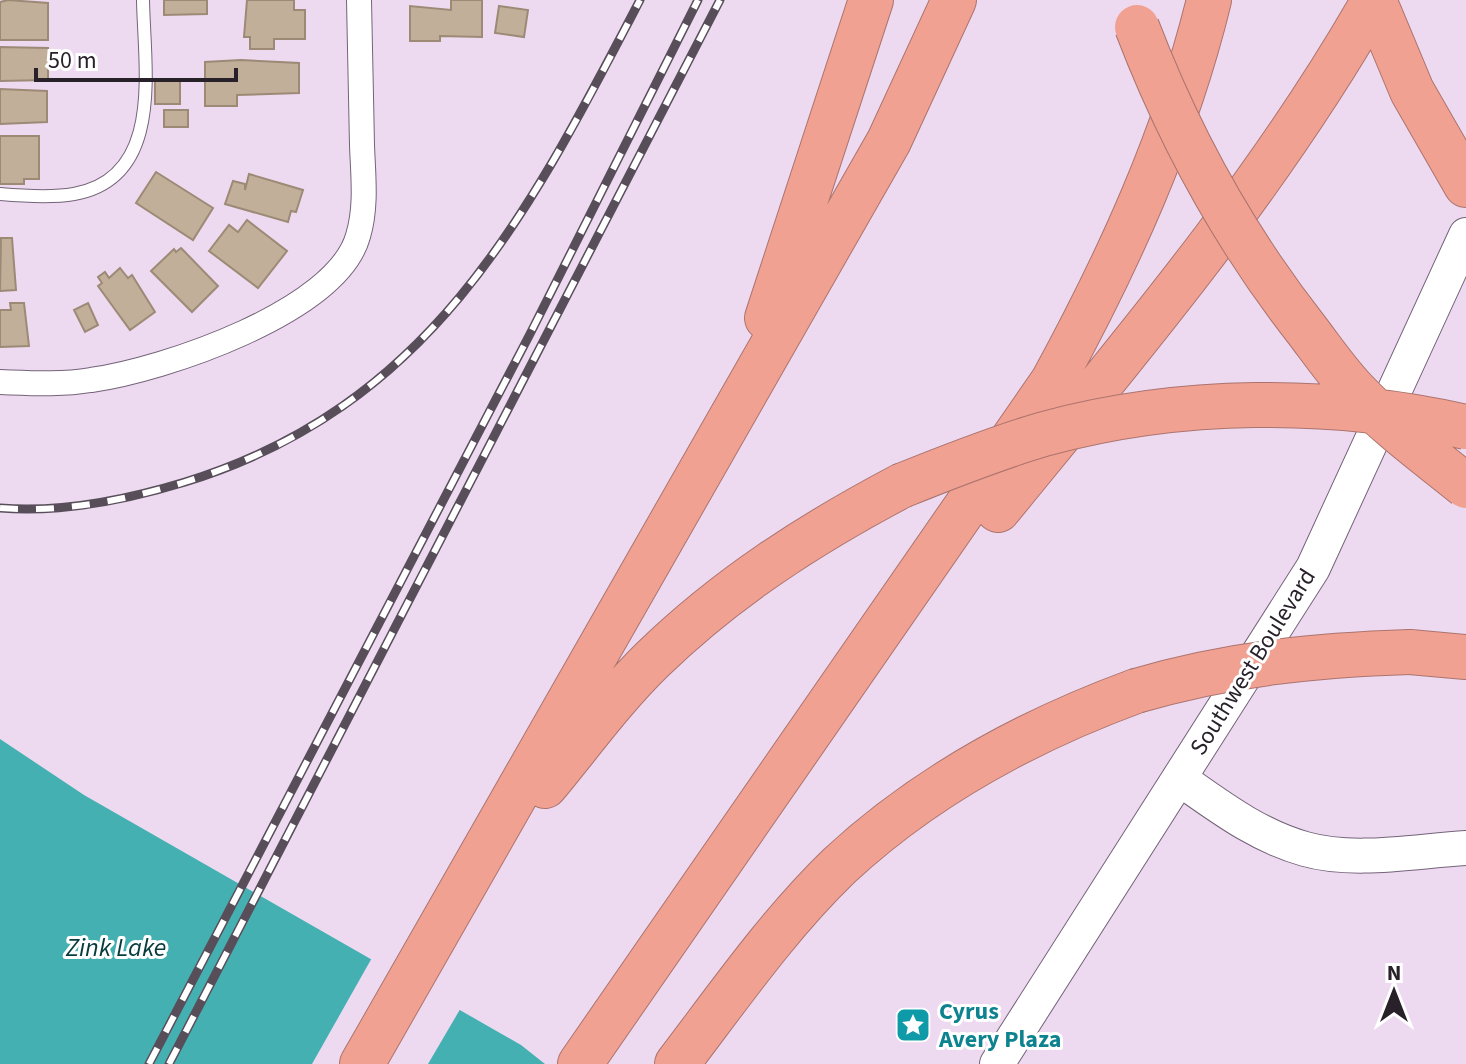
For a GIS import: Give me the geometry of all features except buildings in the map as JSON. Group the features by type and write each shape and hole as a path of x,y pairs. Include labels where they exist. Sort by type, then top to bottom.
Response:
{"highway":[{"path":"741,400 871,0"},
{"path":"362,1064 889,141 954,0"},
{"path":"580,1064 1053,381 1110,276 1148,187 1190,69 1209,0"},
{"path":"779,778 1166,303 1308,105 1374,0"},
{"path":"1374,0 1412,91 1466,185"},
{"path":"1132,13 1164,96 1197,164 1245,246 1276,291 1357,393 1466,486"},
{"path":"478,863 649,663 728,593 808,537 901,486 1045,434 1201,408 1342,408 1466,427"},
{"path":"677,1064 770,944 838,867 897,817 957,775 1025,736 1136,691 1194,674 1294,657 1410,652 1466,657"}],"main road":[{"name":"Southwest Boulevard","path":"997,1064 1313,568 1466,235"},
{"path":"1180,779 1264,834 1308,850 1373,853 1466,848"}],"street":[{"path":"0,382 91,380 228,342 305,296 349,258 358,236 364,197 359,0"}],"lane":[{"path":"0,194 72,195 91,190 119,172 133,154 144,122 143,0"}],"water":[{"name":"Zink Lake","path":"0,739 84,795 521,1045 545,1064 0,1064"}],"pier":[{"path":"373,956 462,1006 428,1064 312,1064"}],"railway":[{"path":"0,508 47,509 94,504 185,482 271,448 345,405 408,352 464,292 512,226 557,154 640,0"},
{"path":"149,1064 530,334 698,0"},
{"path":"169,1064 720,0"}],"place":[{"name":"Cyrus Avery Plaza","path":"913,1025"}]}
